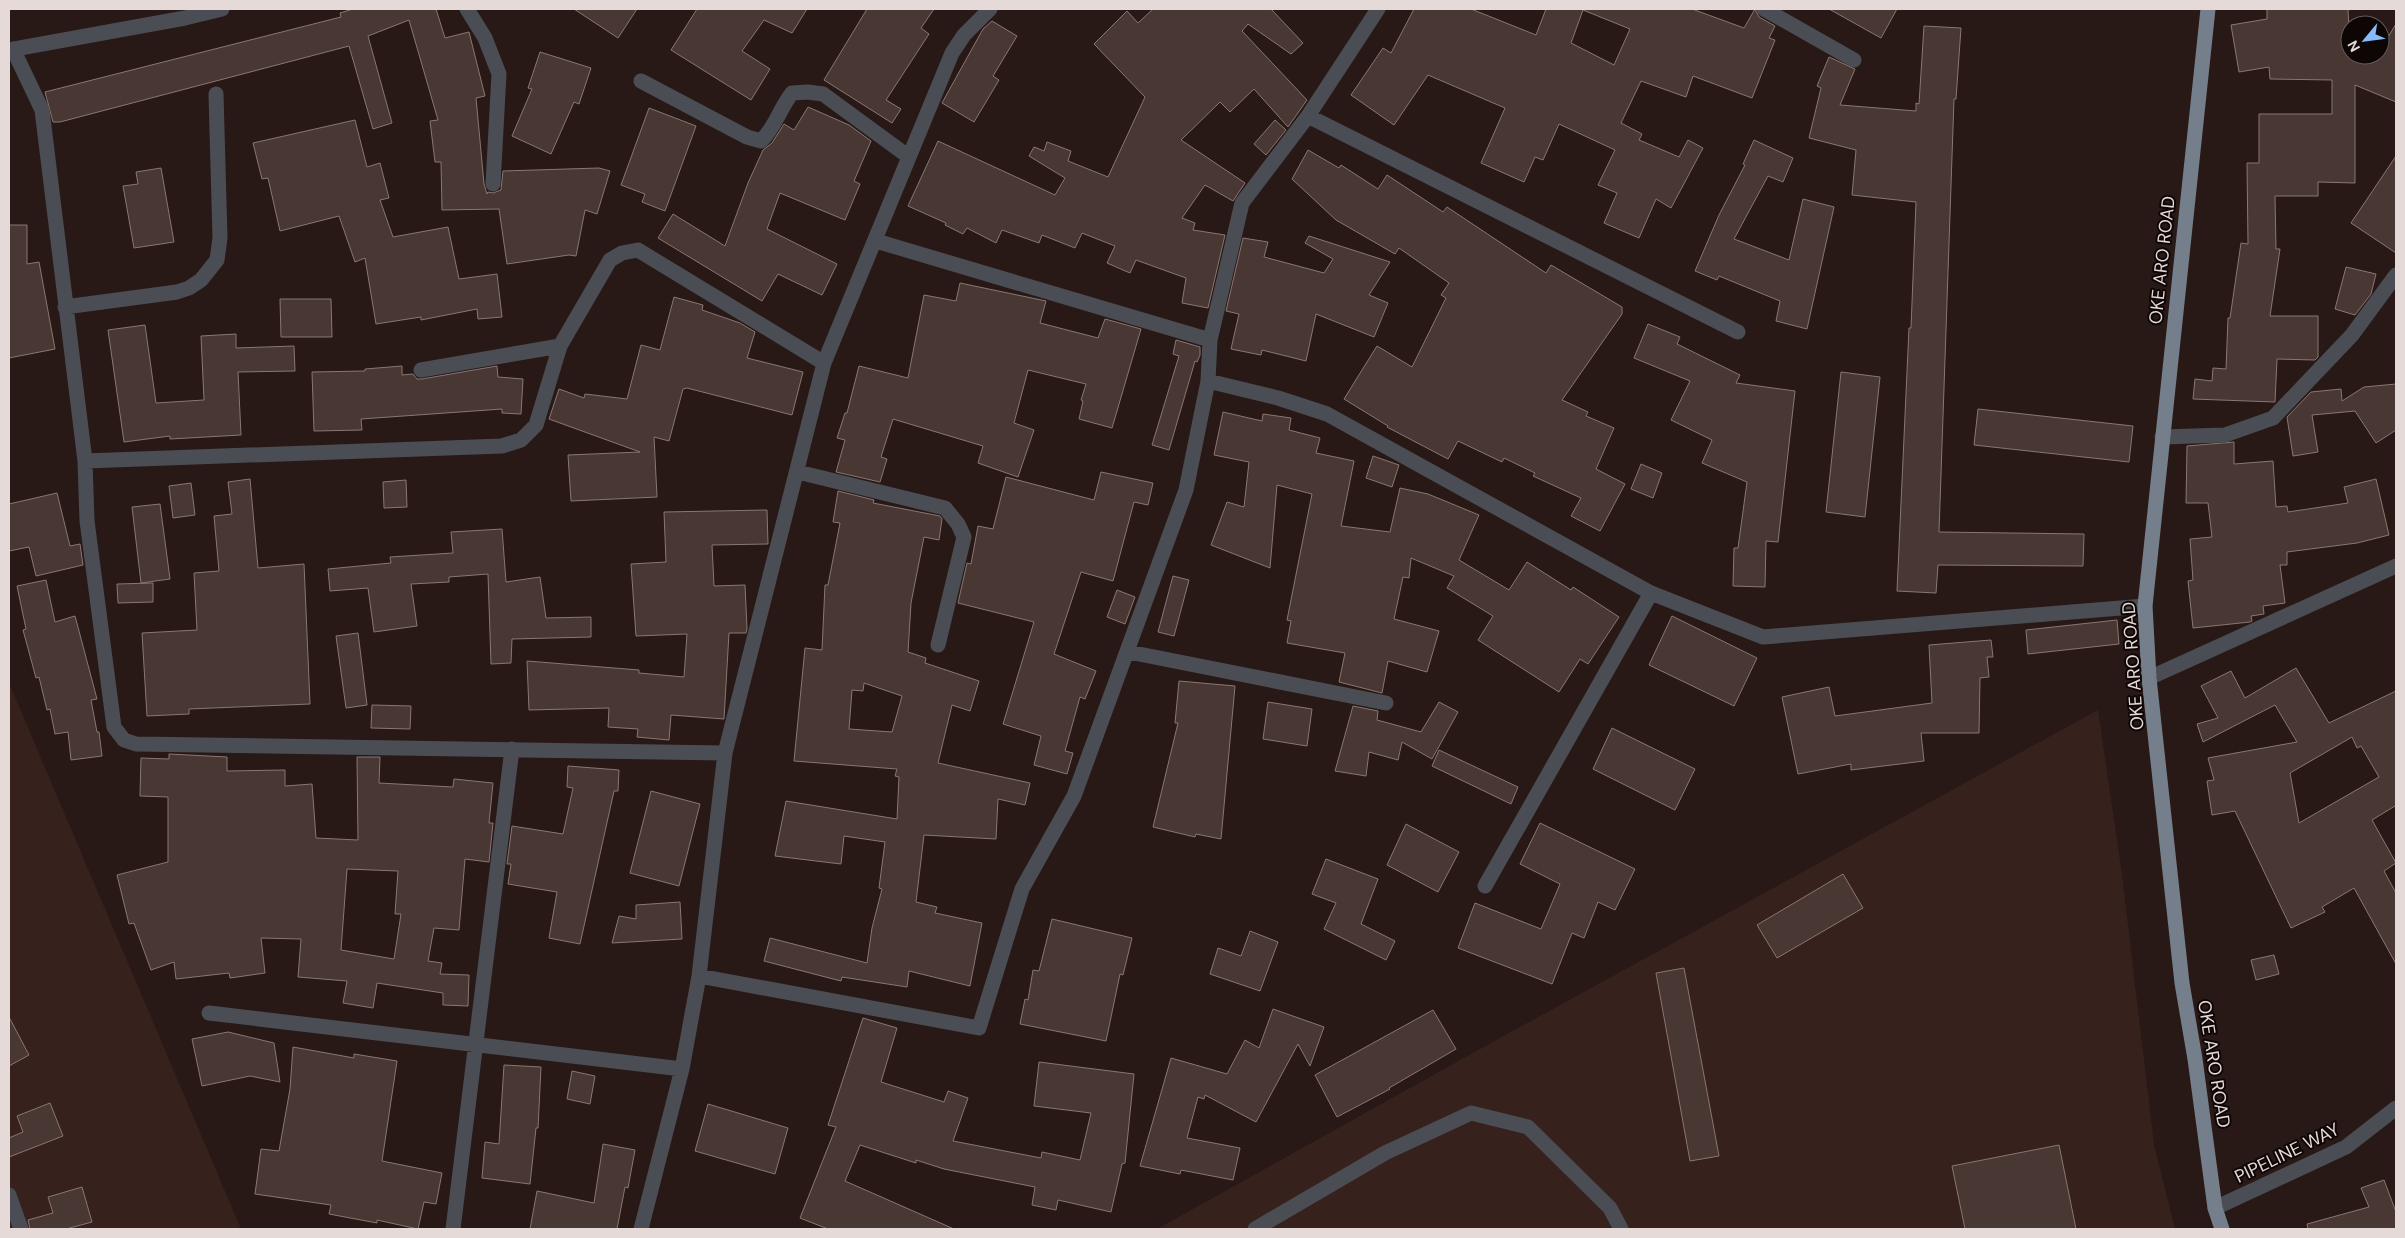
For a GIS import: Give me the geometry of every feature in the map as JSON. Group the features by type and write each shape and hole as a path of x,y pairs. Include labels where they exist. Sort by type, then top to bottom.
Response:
{"main road":[{"name":"OKE ARO ROAD","path":"2208,9 2145,606 2149,678 2182,983 2196,1059 2215,1208 2222,1229"}],"street":[{"path":"222,9 185,18 11,49 42,110 85,461 87,521 114,727 124,740 136,744 725,753"},
{"path":"467,9 486,38 499,74 493,184"},
{"path":"644,1228 682,1069 699,976 725,753 798,472 824,363 876,241 952,53 964,34 990,9"},
{"path":"699,976 979,1028 1022,889 1074,796 1129,652 1186,490 1208,381 1210,340 1242,203 1308,116 1378,9"},
{"path":"1764,9 1854,60"},
{"path":"641,81 747,137 761,141 769,133 784,102 792,93 808,92 823,94 909,157"},
{"path":"65,307 177,292 201,280 217,260 220,238 216,94"},
{"path":"1308,116 1738,332"},
{"path":"876,241 1210,340"},
{"path":"85,461 502,446 521,440 536,425 560,346 610,260 622,253 638,250 824,363"},
{"path":"2162,437 2225,435 2273,418 2352,335 2396,276"},
{"path":"421,370 560,346"},
{"path":"1208,381 1278,398 1327,414 1651,593 1762,637 2145,606"},
{"path":"798,472 945,508 958,524 964,537 938,645"},
{"path":"2149,678 2396,566"},
{"path":"1485,886 1651,593"},
{"path":"1129,652 1386,703"},
{"path":"453,1229 512,749"},
{"path":"209,1013 682,1069"},
{"name":"PIPELINE WAY","path":"2215,1208 2346,1147 2396,1108"},
{"path":"1254,1229 1385,1153 1471,1113 1528,1127 1610,1208 1621,1229"},
{"path":"9,1195 21,1229"}],"shaded area":[{"path":"9,683 241,1229 9,1229"},
{"path":"2098,710 2122,875 2154,1145 2175,1229 1157,1229 1500,1038"}],"building":[{"path":"353,9 436,9 445,38 469,32 485,96 476,98 484,184 487,194 488,192 493,193 501,190 503,171 599,168 610,171 597,214 585,210 576,256 569,255 507,264 499,209 442,210 441,162 435,162 430,121 438,120 409,20 368,36 392,123 373,129 349,46 60,122 53,122 45,92 341,17 340,13"},
{"path":"574,9 637,9 618,38"},
{"path":"697,9 807,9 792,33 764,20 742,51 770,69 751,100 671,50"},
{"path":"867,9 934,9 921,28 929,34 886,100 901,109 892,123 824,80"},
{"path":"1153,9 1271,9 1303,43 1291,54 1248,24 1242,31 1307,100 1288,127 1254,89 1230,112 1220,102 1181,140 1245,183 1233,201 1205,185 1182,218 1195,223 1193,230 1225,235 1208,308 1182,303 1186,278 1136,260 1130,273 1107,263 1115,246 1082,233 1075,248 1042,235 1039,243 1002,230 996,243 967,228 963,234 945,225 946,223 908,206 938,141 1055,195 1065,178 1029,156 1034,147 1044,151 1047,142 1071,151 1068,161 1108,177 1145,97 1094,44 1127,11 1138,23"},
{"path":"1414,9 1471,9 1536,35 1546,9 1692,9 1744,28 1755,9 1759,17 1775,26 1769,38 1775,40 1752,98 1693,76 1686,97 1641,81 1621,123 1642,134 1639,140 1679,157 1688,140 1703,148 1671,208 1656,199 1639,238 1604,223 1617,193 1598,185 1615,150 1559,124 1543,160 1535,157 1524,182 1481,163 1505,108 1428,75 1394,125 1351,95 1383,48 1391,53","holes":["1583,10 1630,29 1614,65 1571,43"]},
{"path":"1829,9 1897,9 1881,38"},
{"path":"2267,9 2348,9 2348,15 2340,15 2340,65 2390,65 2390,34 2396,24 2396,102 2355,85 2355,183 2318,182 2318,196 2275,196 2276,249 2280,249 2270,316 2318,316 2318,357 2315,360 2277,359 2275,402 2193,399 2195,379 2212,381 2213,368 2226,369 2228,318 2230,318 2241,243 2248,244 2247,163 2259,163 2259,114 2332,114 2332,80 2270,79 2269,67 2239,72 2231,25 2267,19"},
{"path":"992,21 1017,36 993,76 999,80 974,122 942,103 983,29"},
{"path":"1924,26 1961,28 1956,99 1954,99 1939,532 2084,534 2083,566 1938,565 1936,593 1897,591 1916,202 1852,195 1856,150 1809,138 1821,88 1817,86 1829,57 1855,69 1840,105 1916,111 1916,103 1919,104"},
{"path":"540,52 591,68 579,104 574,102 551,154 512,136 532,89 528,88"},
{"path":"808,107 849,125 871,141 854,181 860,184 845,220 780,193 767,229 837,264 822,295 778,274 762,301 658,238 673,214 725,246 748,183 763,150 772,143 784,124 794,130"},
{"path":"649,108 696,126 665,211 642,202 645,194 621,185"},
{"path":"355,120 367,167 380,163 389,198 380,200 393,237 448,227 459,279 497,274 502,317 478,319 477,309 421,320 421,317 376,324 365,258 355,262 339,216 280,231 268,178 262,179 253,143"},
{"path":"1275,120 1286,130 1266,155 1254,144"},
{"path":"1754,140 1793,158 1783,182 1768,176 1734,239 1789,260 1803,199 1834,207 1807,329 1776,321 1780,301 1719,276 1717,280 1695,271 1719,215 1745,165 1743,164"},
{"path":"1308,150 1339,168 1341,165 1378,189 1387,175 1443,212 1447,207 1546,273 1551,265 1622,307 1622,314 1562,400 1588,412 1586,416 1614,428 1596,469 1625,484 1600,531 1571,516 1581,498 1533,476 1535,473 1504,458 1502,462 1458,441 1448,459 1387,427 1344,399 1377,346 1412,367 1446,298 1441,295 1449,283 1399,248 1395,254 1336,220 1292,179"},
{"path":"2396,156 2396,253 2351,223"},
{"path":"161,168 174,242 134,248 123,186 138,184 136,172"},
{"path":"9,225 27,225 27,264 39,262 55,349 9,358"},
{"path":"1309,236 1390,262 1369,295 1388,303 1374,337 1316,314 1306,361 1262,350 1261,355 1231,349 1239,314 1226,311 1243,238 1268,242 1264,257 1324,273 1333,259 1305,243"},
{"path":"2346,267 2376,274 2371,294 2355,315 2335,309"},
{"path":"960,283 1046,301 1040,323 1098,338 1105,319 1141,329 1112,428 1079,419 1083,401 1081,400 1086,384 1028,370 1014,423 1034,430 1018,477 978,463 983,446 893,419 881,457 887,459 880,482 836,472 845,440 837,438 845,413 847,413 859,366 908,378 924,295 956,301"},
{"path":"674,297 703,305 702,310 740,323 755,332 747,358 803,372 792,415 687,388 683,389 669,441 654,437 657,497 571,501 568,455 640,452 549,419 559,389 584,398 585,394 627,399 641,345 660,350"},
{"path":"280,299 331,299 332,337 281,337"},
{"path":"1648,324 1680,337 1677,344 1740,375 1736,383 1795,391 1778,542 1766,541 1765,587 1733,586 1734,548 1738,548 1747,482 1702,463 1712,440 1671,420 1690,381 1634,358"},
{"path":"145,325 156,403 204,400 201,336 236,334 236,348 294,346 295,371 238,372 241,435 170,439 170,436 124,442 108,330"},
{"path":"1176,340 1200,347 1200,355 1197,362 1195,361 1169,450 1152,445 1179,356 1173,354"},
{"path":"402,366 402,375 413,374 417,379 422,379 497,366 498,377 523,379 521,414 502,413 502,409 361,419 362,430 314,431 312,372 365,371 365,369"},
{"path":"1841,372 1880,377 1865,517 1826,512"},
{"path":"2396,384 2396,430 2376,443 2355,411 2312,415 2318,452 2293,456 2287,417 2311,392 2341,389 2342,401 2364,387"},
{"path":"1978,409 2133,426 2129,462 1974,445"},
{"path":"1223,412 1262,421 1263,414 1291,418 1289,430 1320,438 1316,453 1354,461 1341,526 1390,532 1400,488 1428,494 1479,515 1459,560 1509,590 1527,562 1571,590 1573,587 1619,617 1588,664 1580,659 1559,692 1478,640 1493,616 1447,588 1454,576 1411,558 1409,578 1403,577 1394,619 1439,631 1427,672 1388,661 1382,693 1339,682 1345,653 1287,643 1291,621 1287,620 1312,494 1277,485 1270,568 1211,545 1227,502 1244,507 1249,462 1214,455"},
{"path":"2234,442 2234,464 2273,461 2276,507 2287,506 2288,512 2348,503 2344,487 2376,479 2389,535 2357,543 2287,552 2287,565 2280,565 2285,603 2263,606 2264,614 2251,616 2252,621 2250,622 2193,628 2188,581 2193,580 2190,539 2212,537 2208,503 2186,503 2187,446"},
{"path":"1373,456 1399,465 1392,487 1366,478"},
{"path":"1641,464 1662,473 1653,498 1631,489"},
{"path":"1101,472 1153,483 1148,505 1134,502 1113,581 1081,572 1054,654 1096,671 1085,699 1080,697 1065,751 1073,753 1067,774 1034,765 1041,736 1003,724 1034,622 958,603 967,563 971,564 978,526 993,529 1006,477 1094,500"},
{"path":"250,479 258,568 304,564 310,704 189,709 189,714 147,716 142,633 197,630 194,573 219,571 214,516 232,514 228,482"},
{"path":"406,480 407,507 384,508 383,482"},
{"path":"191,483 195,515 173,518 169,486"},
{"path":"838,491 874,500 873,503 940,516 942,519 939,540 924,537 911,603 908,652 926,658 925,663 979,681 970,711 952,705 938,763 1030,783 1025,805 998,799 996,839 924,835 916,902 937,907 935,913 982,923 970,986 909,971 907,987 842,977 841,981 764,961 770,938 867,963 872,928 882,889 879,888 885,842 844,836 841,864 775,856 786,801 897,819 899,777 895,776 897,769 794,761 805,648 822,650 825,585 828,585 840,523 833,522","holes":["864,683 902,696 892,732 849,729 852,690 863,691"]},
{"path":"57,493 70,546 80,544 83,565 36,576 29,547 9,551 9,504"},
{"path":"160,504 170,579 141,583 132,507"},
{"path":"767,510 768,544 712,545 714,586 745,585 747,629 746,633 729,633 724,719 671,715 669,740 637,737 638,729 608,727 609,708 529,710 527,661 639,670 639,673 684,677 687,634 636,636 631,564 666,562 664,512"},
{"path":"502,529 506,582 540,577 546,618 591,617 591,637 512,639 511,663 491,664 488,574 449,577 449,582 411,584 417,626 374,632 368,588 330,591 328,569 391,563 390,557 453,553 451,532"},
{"path":"1173,576 1189,580 1174,636 1158,632"},
{"path":"46,580 55,622 75,616 97,699 91,700 97,732 99,732 102,756 71,760 68,732 55,734 50,709 47,710 39,677 36,678 23,630 26,629 17,586"},
{"path":"153,583 153,602 118,603 117,584"},
{"path":"1117,590 1135,597 1125,624 1107,617"},
{"path":"1672,616 1757,658 1734,706 1649,665"},
{"path":"2117,620 2119,644 2028,654 2026,630"},
{"path":"358,633 367,705 346,708 336,636"},
{"path":"1991,640 1993,657 1987,657 1989,677 1980,678 1979,733 1921,733 1924,761 1851,770 1851,764 1798,774 1782,697 1829,687 1835,716 1932,703 1929,645"},
{"path":"2296,668 2329,723 2396,691 2396,807 2372,820 2396,863 2384,871 2396,893 2396,964 2354,888 2322,907 2325,912 2291,928 2235,811 2212,815 2207,781 2214,780 2208,758 2297,742 2275,705 2203,742 2197,724 2218,718 2201,686 2231,671 2245,698","holes":["2352,737 2357,748 2361,746 2379,777 2299,823 2290,773"]},
{"path":"1179,681 1235,686 1221,839 1196,834 1195,837 1153,827 1178,723 1175,723"},
{"path":"1268,702 1312,709 1307,746 1263,739"},
{"path":"1439,702 1458,712 1432,759 1402,742 1398,760 1369,752 1366,776 1335,771 1353,706 1378,711 1377,720 1421,732"},
{"path":"372,705 411,706 410,729 371,728"},
{"path":"1612,728 1695,769 1675,810 1593,769"},
{"path":"1439,750 1518,787 1511,804 1432,766"},
{"path":"169,754 227,757 227,771 285,770 285,786 312,784 316,838 358,840 357,757 380,757 379,783 453,787 454,779 493,783 489,823 493,823 489,862 465,859 459,930 434,928 428,961 442,963 440,974 469,975 468,1006 443,1005 443,993 377,983 373,1008 343,1003 347,981 298,977 301,939 261,938 265,973 230,978 229,973 176,979 174,962 151,970 134,923 129,924 117,875 168,862 168,797 140,796 141,758 169,759","holes":["347,869 398,871 395,914 401,914 394,959 341,950"]},
{"path":"568,766 619,770 618,791 614,791 580,944 549,938 557,892 508,884 511,864 507,864 512,826 563,834 573,788 567,787"},
{"path":"651,791 700,804 679,886 630,873"},
{"path":"1540,823 1635,869 1615,910 1598,902 1584,938 1572,933 1552,984 1458,948 1475,903 1541,929 1560,884 1520,864"},
{"path":"1406,824 1459,852 1438,892 1387,865"},
{"path":"1326,859 1378,879 1361,924 1395,941 1386,960 1324,929 1336,903 1312,894"},
{"path":"1843,874 1863,908 1777,958 1757,925"},
{"path":"680,902 682,939 612,943 619,916 636,919 636,905"},
{"path":"1052,919 1132,938 1123,975 1120,974 1106,1041 1020,1024 1025,999 1028,1000 1033,970 1039,971"},
{"path":"1250,931 1278,942 1260,991 1210,974 1218,948 1241,956"},
{"path":"2274,955 2279,974 2256,980 2251,960"},
{"path":"1684,968 1719,1156 1690,1161 1656,973"},
{"path":"1273,1009 1324,1027 1310,1066 1298,1044 1256,1122 1205,1095 1204,1099 1198,1097 1187,1138 1240,1148 1233,1180 1181,1170 1180,1174 1140,1166 1171,1058 1227,1074 1245,1040 1259,1048"},
{"path":"1433,1010 1456,1049 1390,1089 1337,1117 1315,1075"},
{"path":"9,1017 29,1055 9,1066"},
{"path":"863,1018 897,1028 881,1082 944,1102 948,1091 968,1098 953,1141 1041,1158 1042,1152 1080,1160 1091,1113 1034,1106 1039,1062 1134,1074 1125,1163 1122,1164 1111,1212 1058,1200 1056,1210 1032,1205 1035,1187 944,1169 916,1160 916,1163 860,1145 845,1181 954,1229 828,1229 800,1218 836,1127 828,1125"},
{"path":"228,1032 274,1043 280,1082 250,1076 202,1086 192,1039"},
{"path":"293,1047 354,1058 354,1054 397,1061 382,1161 442,1173 436,1204 424,1202 418,1229 377,1220 377,1223 329,1214 331,1205 255,1194 261,1149 279,1151 290,1089"},
{"path":"504,1065 541,1067 538,1128 536,1128 530,1184 482,1178 485,1142 499,1144"},
{"path":"572,1071 595,1076 590,1104 567,1099"},
{"path":"50,1103 63,1136 9,1157 9,1138 23,1132 17,1116"},
{"path":"708,1104 788,1128 775,1174 695,1151"},
{"path":"603,1144 635,1150 628,1188 625,1187 617,1229 530,1229 537,1191 594,1203"},
{"path":"2059,1145 2076,1229 1965,1229 1952,1166"},
{"path":"2384,1180 2396,1212 2396,1229 2308,1229 2307,1224 2369,1207 2361,1188"},
{"path":"82,1187 92,1222 66,1229 30,1229 28,1220 53,1213 48,1197"}]}
